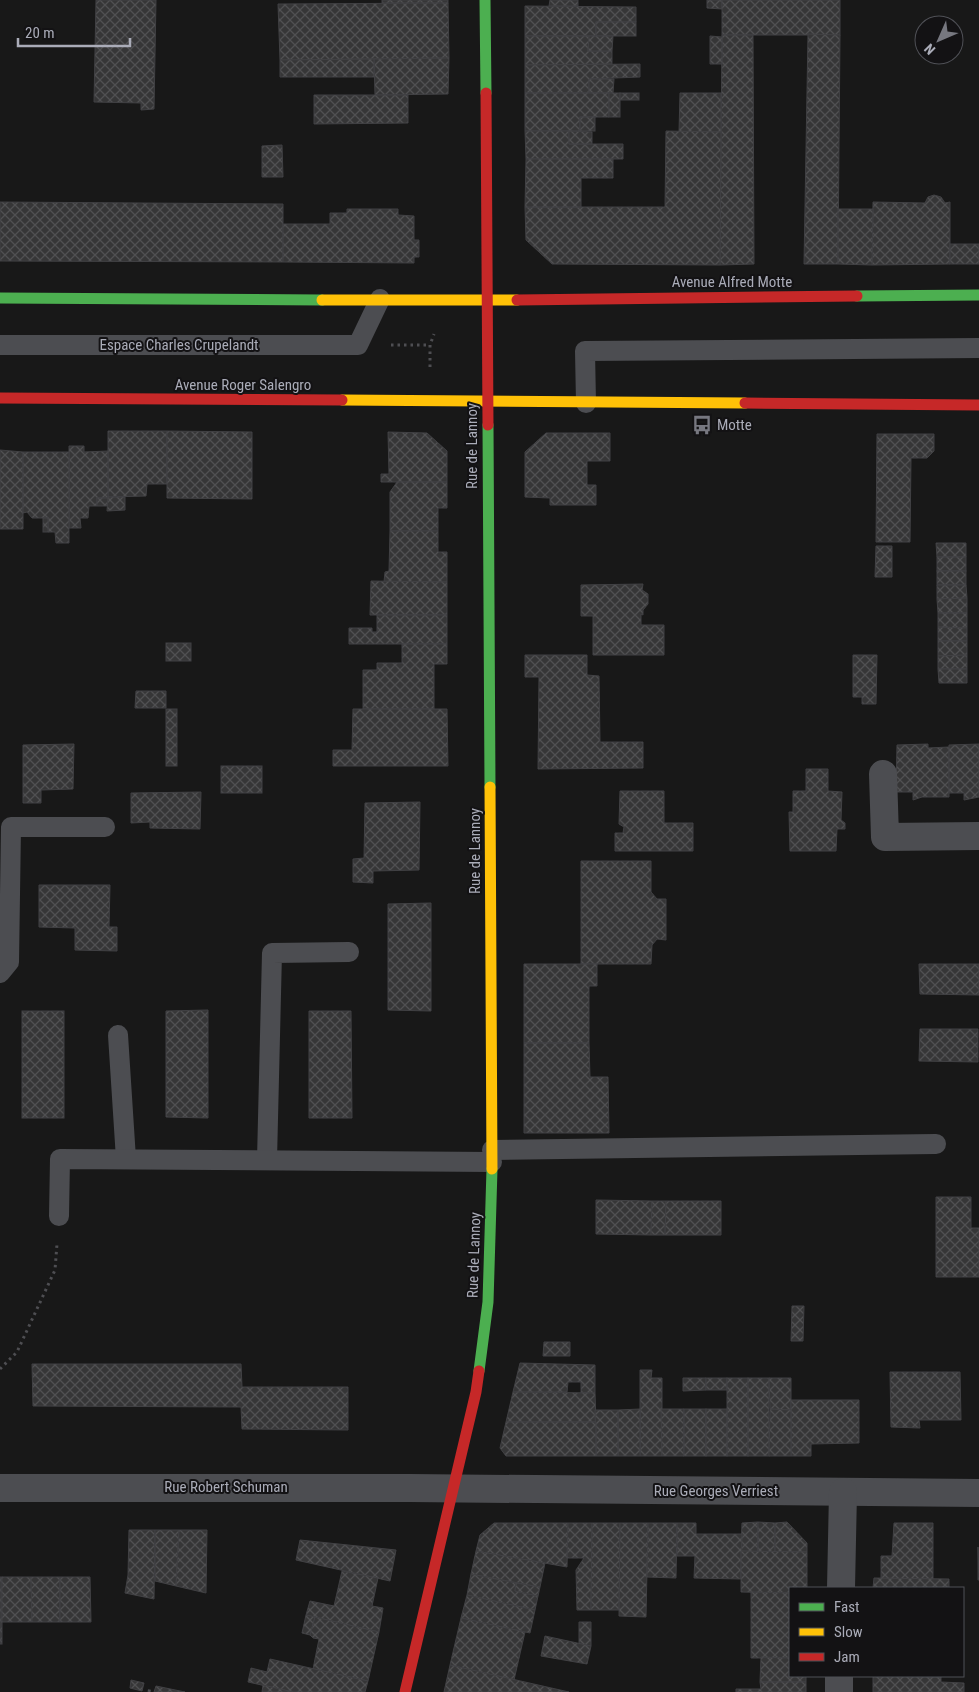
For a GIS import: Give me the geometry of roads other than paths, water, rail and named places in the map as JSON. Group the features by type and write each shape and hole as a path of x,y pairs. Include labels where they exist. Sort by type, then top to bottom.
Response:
{"main road":[{"name":"Rue de Lannoy","path":"405,1692 476,1392 488,1302 492,1156 485,0"},
{"name":"Avenue Alfred Motte","path":"486,301 604,298 979,295"},
{"path":"0,298 486,301"},
{"name":"Avenue Roger Salengro","path":"0,398 487,403"},
{"path":"487,403 979,405"}],"street":[{"path":"883,774 885,837 979,836"},
{"name":"Rue Robert Schuman","path":"0,1488 453,1490"},
{"name":"Rue Georges Verriest","path":"453,1490 979,1493"},
{"path":"841,1587 843,1492"},
{"path":"839,1677 839,1692"}],"lane":[{"name":"Espace Charles Crupelandt","path":"0,345 358,345 380,299"},
{"path":"586,404 585,351 979,348"},
{"path":"0,973 9,962 11,827 105,827"},
{"path":"267,1160 272,953 349,952"},
{"path":"118,1034 126,1159"},
{"path":"60,1216 60,1159 267,1160 936,1144"}],"place":[{"name":"Motte","path":"702,425"}]}
